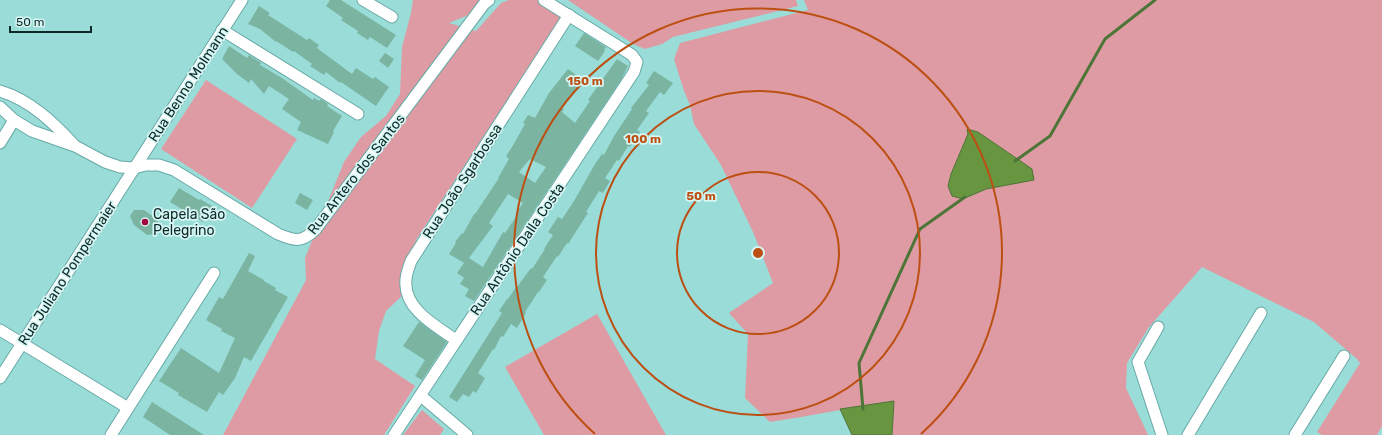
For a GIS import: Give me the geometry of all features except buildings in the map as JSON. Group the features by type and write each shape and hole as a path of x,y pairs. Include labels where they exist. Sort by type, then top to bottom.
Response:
{"street":[{"name":"Rua Benno Molmann","path":"134,168 242,0"},
{"path":"363,0 392,17"},
{"name":"Rua Antero dos Santos","path":"0,107 14,120 32,131 75,146 105,162 120,167 134,168 146,165 159,165 174,170 278,234 299,241 308,237 315,230 484,4 489,0"},
{"path":"544,0 569,15"},
{"name":"Rua Antônio Dalla Costa","path":"394,435 634,72 636,62 632,55 569,15"},
{"name":"Rua João Sgarbossa","path":"456,340 427,319 414,307 408,294 406,280 411,261 569,15"},
{"path":"222,30 358,114"},
{"name":"Rua Antero dos Santos","path":"0,91 7,93 27,104 46,117 75,146"},
{"path":"0,143 14,120"},
{"name":"Rua Juliano Pompermaier","path":"0,378 134,168"},
{"path":"111,435 214,273"},
{"path":"1188,435 1261,313"},
{"path":"1158,328 1138,362 1162,435"},
{"path":"0,330 128,408"},
{"path":"1295,435 1344,356"},
{"path":"421,396 467,435"}],"shaded area":[{"path":"413,0 486,0 471,14 449,23 476,31 501,3 509,0 552,0 566,10 416,240 405,276 405,293 386,311 379,331 375,359 415,386 384,435 223,435 306,280 305,258 344,162 361,137 386,116 400,94 402,47"},
{"path":"568,0 796,0 798,6 673,37 662,44 645,49 633,44"},
{"path":"804,0 1382,0 1382,426 1377,435 1322,435 1317,432 1360,363 1357,359 1314,322 1202,267 1149,327 1127,363 1126,388 1148,435 892,435 893,401 770,422 745,398 748,334 729,313 773,283 753,232 721,165 694,124 690,105 674,59 680,43 808,10"},
{"path":"206,80 297,139 252,208 161,149"},
{"path":"967,129 978,132 1032,169 1034,180 986,189 963,199 952,196 948,186 951,174 968,134"},
{"path":"597,314 666,435 544,435 505,367"},
{"path":"894,401 892,435 852,435 840,409"},
{"path":"422,410 444,429 440,435 403,435"}],"waterway":[{"path":"1015,161 1050,136 1105,39 1155,0"},
{"path":"863,409 859,363 920,229 965,197"}],"place":[{"name":"Capela São Pelegrino","path":"145,222"}]}
